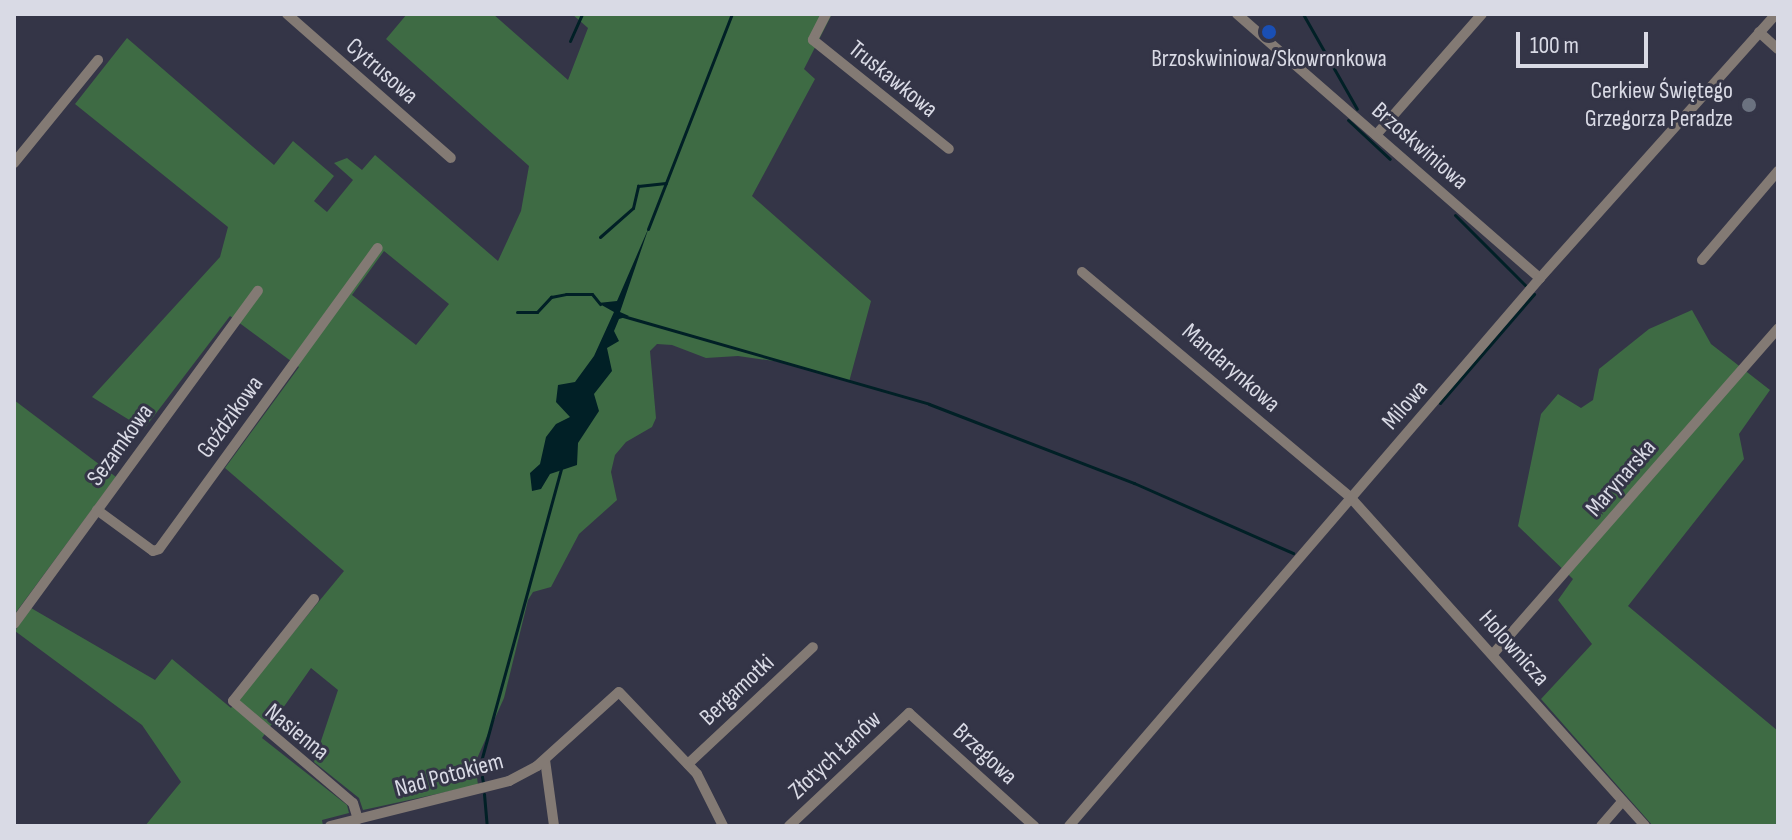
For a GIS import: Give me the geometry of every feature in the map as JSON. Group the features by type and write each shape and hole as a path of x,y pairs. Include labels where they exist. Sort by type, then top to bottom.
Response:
{"street":[{"name":"Cytrusowa","path":"287,14 451,158"},
{"name":"Truskawkowa","path":"826,14 813,40 949,149"},
{"name":"Brzoskwiniowa","path":"1237,14 1540,278"},
{"path":"1376,135 1482,14"},
{"name":"Milowa","path":"1069,826 1540,278 1776,14"},
{"path":"1759,32 1778,49"},
{"path":"14,163 98,60"},
{"path":"1702,260 1778,171"},
{"name":"Goździkowa","path":"97,510 153,551 159,549 378,248"},
{"name":"Mandarynkowa","path":"1082,272 1351,498"},
{"name":"Sezamkowa","path":"14,624 258,291"},
{"name":"Marynarska","path":"1493,654 1778,328"},
{"name":"Holownicza","path":"1351,498 1645,826"},
{"name":"Nasienna","path":"314,599 233,701 353,803 358,819"},
{"name":"Bergamotki","path":"688,764 813,647"},
{"name":"Nad Potokiem","path":"331,826 509,781 545,760 619,692 688,764 723,826"},
{"name":"Złotych Łanów","path":"789,826 909,713"},
{"name":"Brzegowa","path":"909,713 1034,826"},
{"path":"545,760 554,826"},
{"path":"1601,826 1623,801"}],"green space":[{"path":"407,14 493,14 568,80 588,28 572,14 832,14 804,69 815,79 752,196 871,301 849,382 781,362 738,356 706,358 672,345 657,344 650,351 656,418 652,427 626,442 615,455 611,472 617,500 579,534 551,587 533,592 528,600 504,698 475,763 478,785 363,810 359,798 314,762 338,690 311,668 262,738 347,805 349,813 322,820 323,826 145,826 181,782 142,725 15,631 31,608 155,680 172,659 231,708 344,571 225,468 299,367 230,316 144,429 92,397 220,257 228,227 75,104 127,38 274,165 293,141 334,176 314,201 327,212 353,180 334,163 347,158 362,170 375,155 498,261 521,211 529,166 386,39","holes":["384,251 449,304 416,345 352,295"]},
{"path":"1692,310 1711,344 1770,390 1739,434 1744,459 1628,606 1778,731 1778,826 1653,826 1541,699 1592,644 1558,600 1573,579 1518,526 1541,414 1558,394 1581,408 1593,400 1599,369 1649,329"},
{"path":"14,400 116,477 14,615"}],"shaded area":[{"path":"649,227 620,312 629,316 619,319 614,331 619,341 607,348 612,371 594,394 599,411 578,443 577,465 550,474 541,489 532,491 530,473 540,464 546,437 556,424 570,417 556,402 558,385 575,382 594,356 614,312 598,303 617,301"}],"waterway":[{"path":"570,41 582,14"},
{"path":"648,229 732,14"},
{"path":"1303,14 1357,109"},
{"path":"1348,120 1390,159"},
{"path":"600,237 633,208 638,186 666,183"},
{"path":"1455,215 1525,285"},
{"path":"517,312 537,312 551,297 566,294 592,294 600,304"},
{"path":"1440,403 1534,294"},
{"path":"623,316 929,404 1134,483 1293,553"},
{"path":"483,783 480,765 561,469"},
{"path":"484,794 487,826"}],"place":[{"name":"Brzoskwiniowa/Skowronkowa","path":"1269,32"},
{"name":"Cerkiew Świętego Grzegorza Peradze","path":"1749,105"}]}
